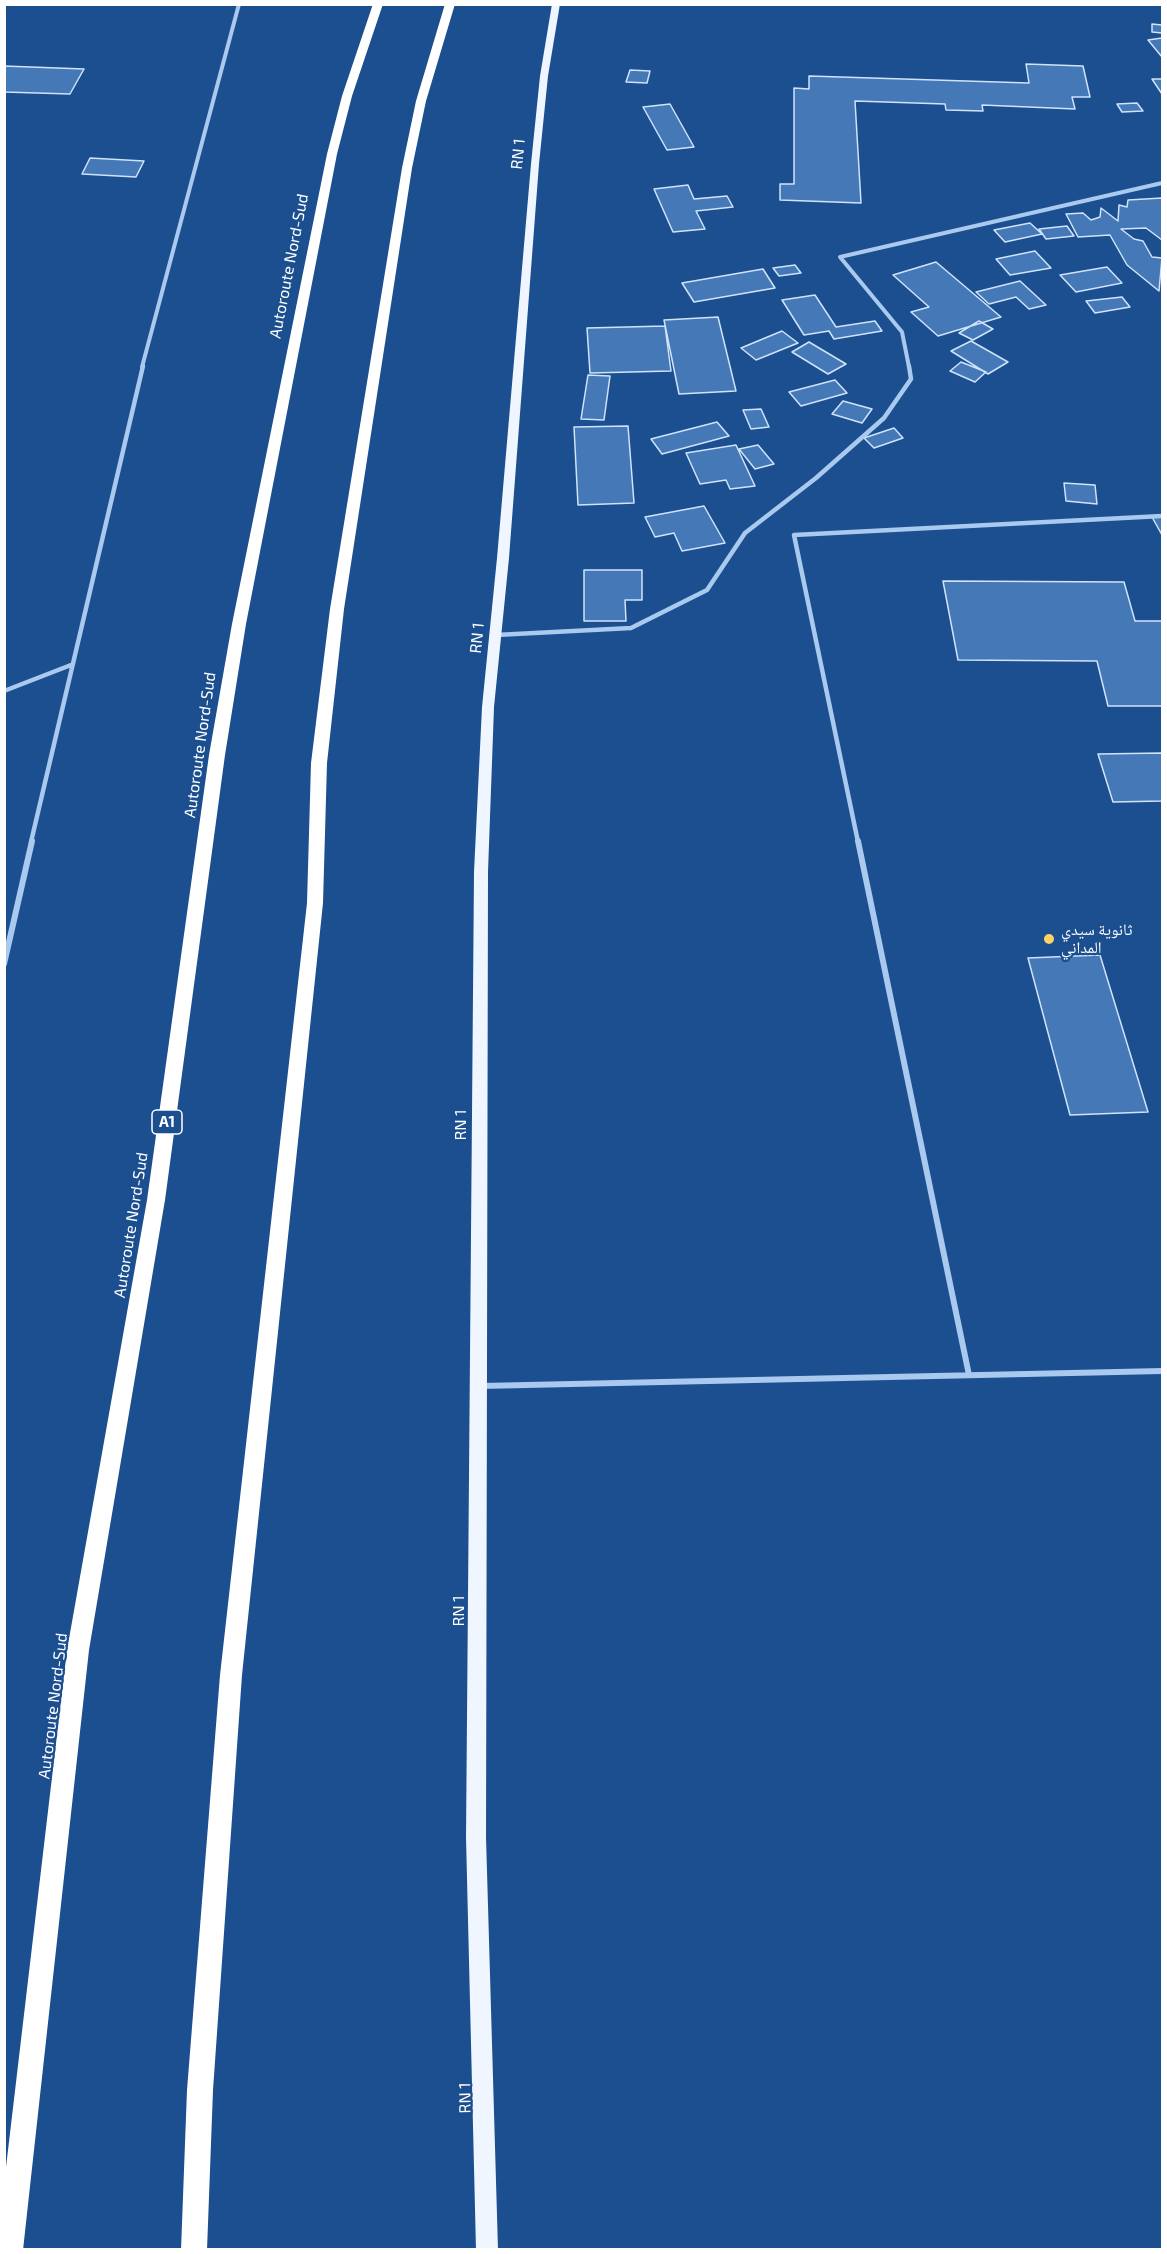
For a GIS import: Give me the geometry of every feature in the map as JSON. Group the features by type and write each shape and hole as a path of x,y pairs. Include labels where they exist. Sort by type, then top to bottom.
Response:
{"highway":[{"name":"Autoroute Nord-Sud","path":"10,2250 78,1650 156,1200 217,755 239,624 332,154 347,96 378,4"},
{"path":"194,2250 201,2078 231,1675 315,903 319,763 337,609 404,190 422,101 450,4"}],"main road":[{"name":"RN 1","path":"487,2250 476,1837 481,872 488,707 535,164 544,76 556,4"}],"street":[{"path":"4,964 71,665 151,329 239,4"},
{"path":"495,635 631,628 707,590 745,533 816,478 884,418 911,379 902,332 840,257 1162,183"},
{"path":"969,1375 794,536 1162,516"},
{"path":"4,691 71,665"},
{"path":"477,1386 1162,1371"}],"building":[{"path":"1152,24 1162,25 1162,33 1152,32"},
{"path":"1162,38 1162,57 1148,40"},
{"path":"1026,64 1083,66 1090,97 1072,97 1075,109 982,105 983,111 946,110 945,104 855,101 861,203 780,200 780,184 794,184 794,88 809,89 809,76 1029,83"},
{"path":"4,66 84,69 70,94 4,92"},
{"path":"630,70 650,71 647,83 626,82"},
{"path":"1152,79 1162,79 1162,94"},
{"path":"1137,103 1143,111 1122,112 1117,104"},
{"path":"670,104 694,147 667,150 643,107"},
{"path":"90,158 144,161 136,177 82,174"},
{"path":"688,185 694,199 727,196 733,207 696,211 705,229 673,232 654,189"},
{"path":"1162,198 1162,240 1146,228 1121,229 1134,239 1143,241 1152,257 1162,258 1159,291 1127,265 1110,235 1078,237 1066,214 1083,213 1091,220 1100,217 1101,208 1118,221 1119,205 1127,207 1128,200"},
{"path":"1030,223 1042,234 1005,242 994,230"},
{"path":"1067,226 1074,236 1046,239 1039,229"},
{"path":"1035,251 1051,268 1010,275 996,259"},
{"path":"936,262 1001,317 938,336 911,312 929,307 893,275"},
{"path":"795,265 801,273 779,276 773,268"},
{"path":"1107,267 1122,283 1076,292 1060,275"},
{"path":"763,269 775,288 694,302 682,283"},
{"path":"1020,281 1046,305 1029,309 1016,297 989,304 976,292"},
{"path":"815,295 836,327 875,321 882,331 834,339 829,331 804,335 782,300"},
{"path":"1122,297 1130,307 1095,313 1086,301"},
{"path":"718,317 736,391 679,394 664,320"},
{"path":"979,321 993,329 973,340 959,333"},
{"path":"665,326 671,371 590,373 587,328"},
{"path":"782,331 798,343 756,360 741,348"},
{"path":"971,341 1008,362 988,374 951,351"},
{"path":"809,342 846,364 828,374 792,352"},
{"path":"961,362 986,372 975,382 950,371"},
{"path":"588,375 610,376 604,420 581,419"},
{"path":"835,380 847,393 801,406 789,392"},
{"path":"843,401 872,409 862,423 832,414"},
{"path":"761,409 769,427 751,429 743,410"},
{"path":"717,422 729,436 662,454 651,439"},
{"path":"628,426 634,503 578,505 574,427"},
{"path":"894,428 903,438 874,448 864,438"},
{"path":"736,445 755,486 730,489 726,480 700,484 686,453"},
{"path":"758,445 774,464 755,469 739,449"},
{"path":"1064,483 1095,485 1097,504 1066,501"},
{"path":"704,506 725,543 682,551 674,533 655,537 645,517"},
{"path":"1162,516 1162,535 1152,517"},
{"path":"584,570 642,570 642,600 625,600 626,621 584,621"},
{"path":"943,581 1124,582 1135,621 1162,621 1162,706 1108,706 1097,661 958,660"},
{"path":"1162,753 1162,801 1113,802 1098,754"},
{"path":"1100,955 1148,1112 1070,1115 1028,958"}],"place":[{"name":"ثانوية سيدي المداني","path":"1049,939"}]}
